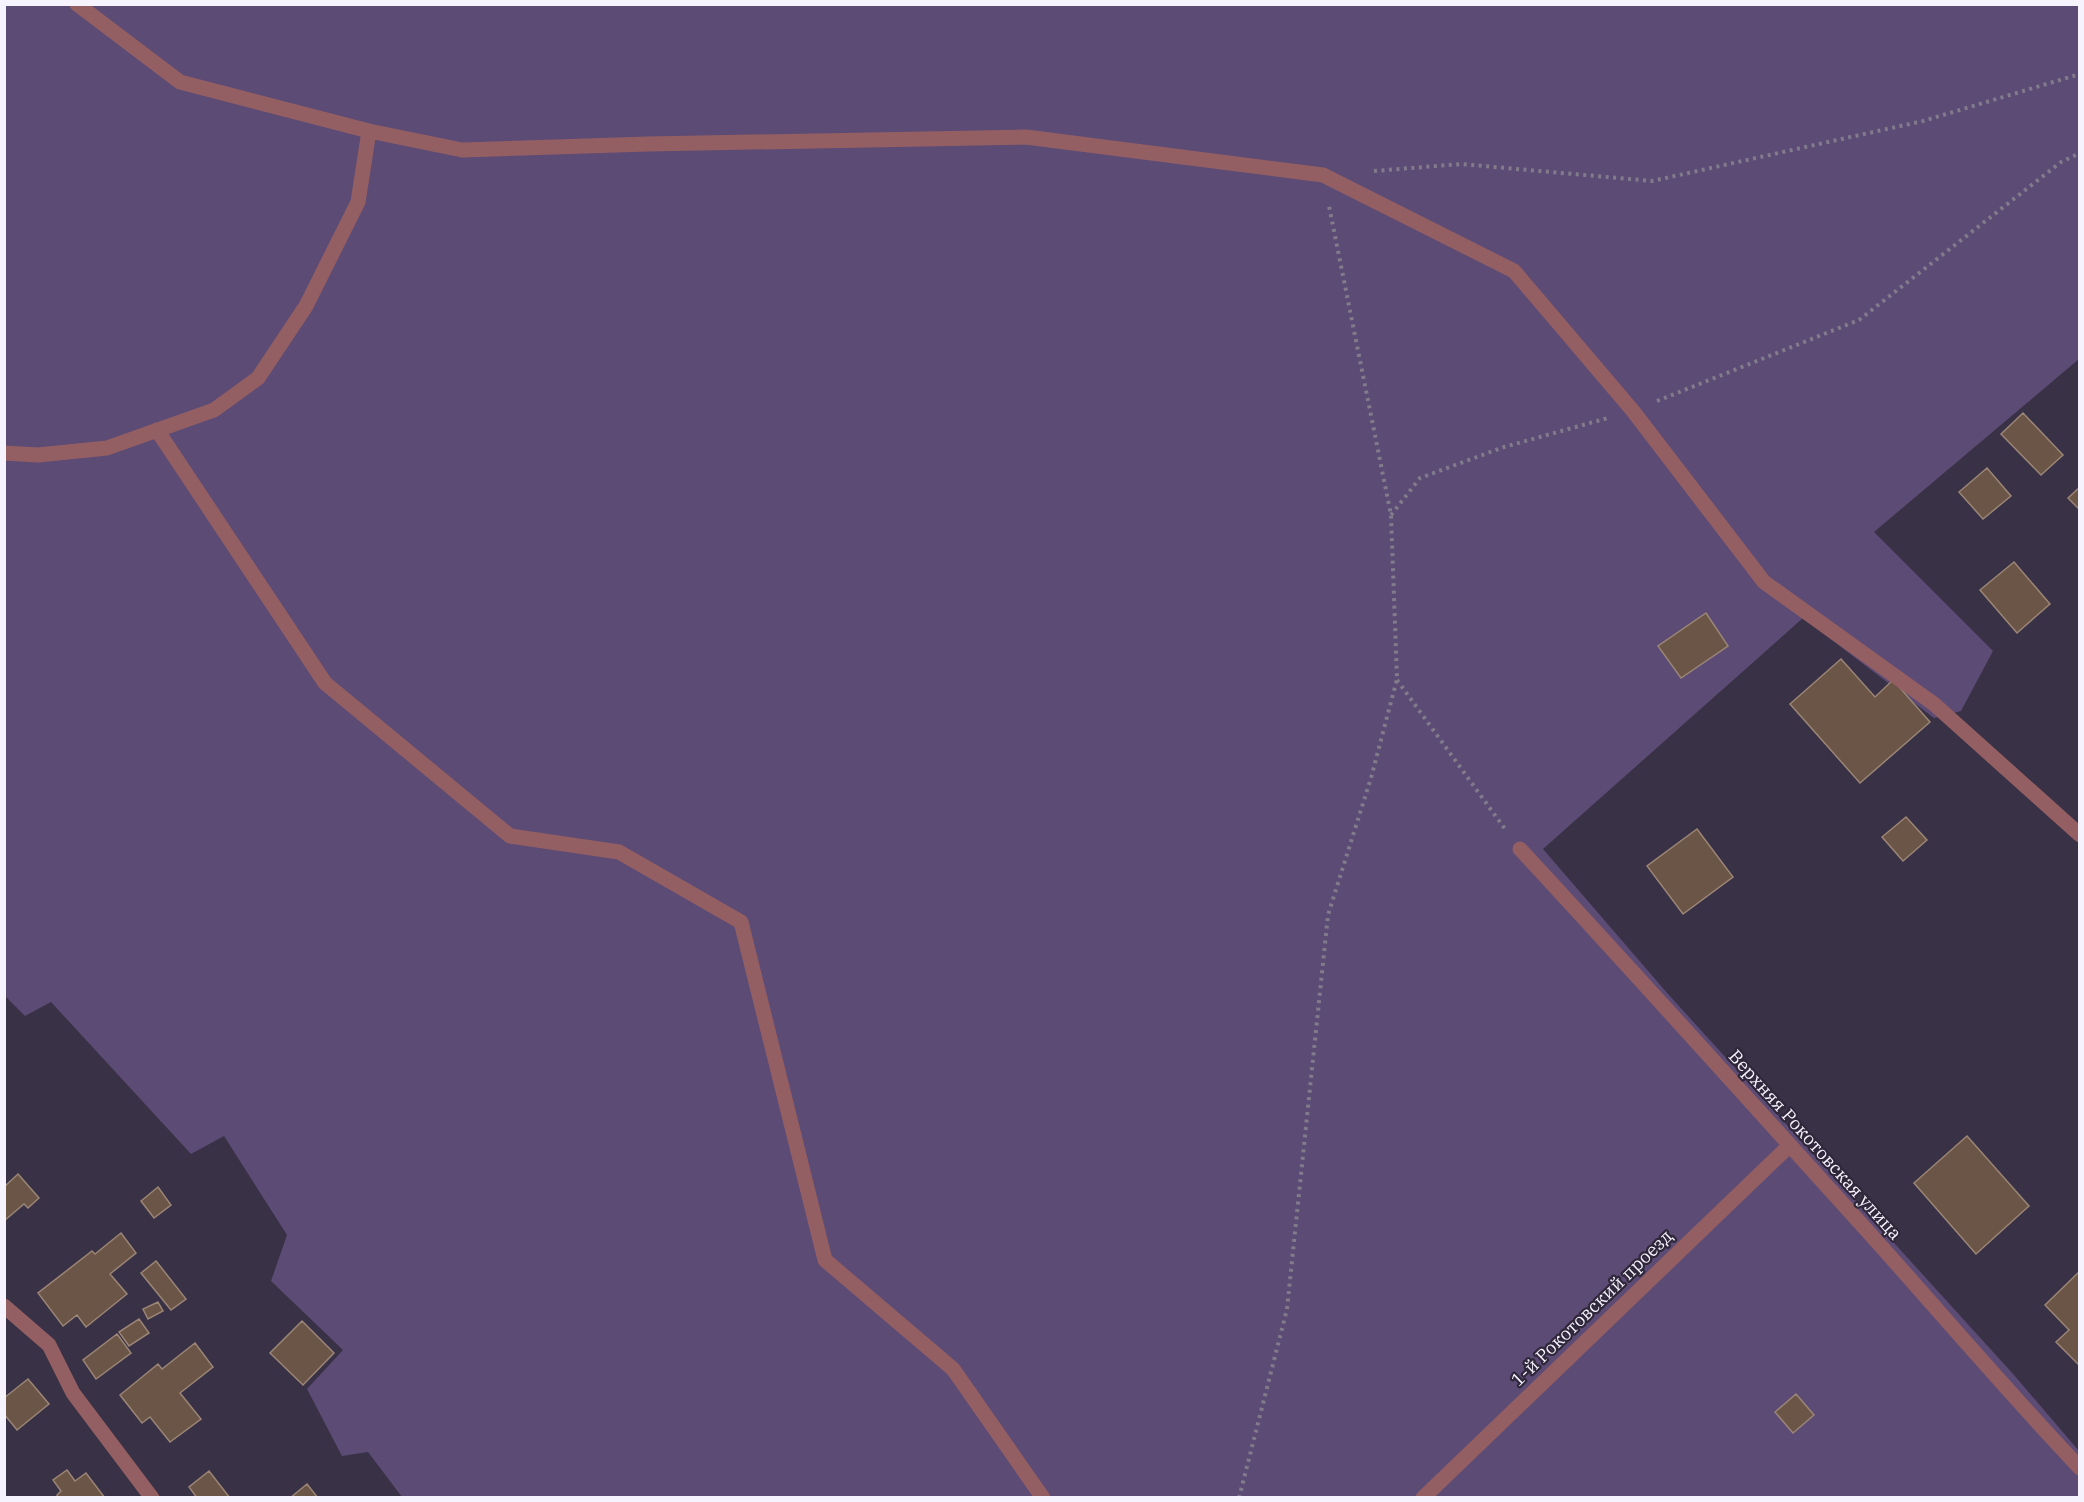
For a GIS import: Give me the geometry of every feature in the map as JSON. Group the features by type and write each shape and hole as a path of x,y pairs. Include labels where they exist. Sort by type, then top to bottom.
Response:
{"street":[{"path":"77,4 180,82 369,131 462,150 1026,137 1323,175 1514,271 1633,411 1764,582 1934,704 2079,835"},
{"path":"4,453 38,455 107,448 214,410 258,378 306,306 358,202 369,131"},
{"path":"157,430 325,683 510,836 619,852 741,922 825,1260 953,1369 1043,1497"},
{"name":"Верхняя Рокотовская улица","path":"1520,849 1663,1004 1862,1225 2009,1393 2079,1468"},
{"name":"1-й Рокотовский проезд","path":"1423,1497 1789,1146"},
{"path":"4,1306 49,1345 73,1393 152,1497"}],"path":[{"path":"1369,171 1461,164 1652,181 1923,121 2079,74"},
{"path":"1391,515 1420,478 1504,447 1633,411 1859,320 2061,162 2079,153"},
{"path":"1239,1497 1287,1310 1328,915 1371,778 1397,680 1391,515 1323,175"},
{"path":"1397,680 1520,849"}],"shaded area":[{"path":"5,5 2079,5 2079,359 1874,532 1993,651 1961,711 1934,718 1803,618 1543,849 1668,994 2014,1375 2079,1451 2079,1497 402,1497 368,1452 342,1456 307,1389 343,1350 271,1281 287,1235 224,1136 191,1154 51,1002 25,1016 5,996"}],"building":[{"path":"2023,413 2063,455 2041,475 2001,434"},
{"path":"1987,468 2011,496 1983,519 1959,492"},
{"path":"2080,487 2080,510 2068,498"},
{"path":"2014,562 2050,604 2017,633 1980,590"},
{"path":"1706,613 1728,646 1681,678 1658,646"},
{"path":"1841,659 1875,697 1893,680 1930,722 1860,783 1790,704"},
{"path":"1906,817 1927,840 1903,861 1882,837"},
{"path":"1697,829 1733,877 1683,914 1647,866"},
{"path":"1967,1136 2029,1206 1976,1254 1914,1183"},
{"path":"18,1174 39,1198 28,1208 24,1204 4,1221 4,1187"},
{"path":"158,1187 171,1205 154,1218 141,1201"},
{"path":"121,1233 136,1253 110,1274 127,1294 86,1327 77,1315 63,1326 38,1293 92,1251 95,1254"},
{"path":"156,1261 186,1299 171,1310 141,1273"},
{"path":"2080,1271 2080,1366 2056,1342 2069,1330 2045,1305"},
{"path":"158,1302 163,1311 148,1319 143,1309"},
{"path":"139,1319 149,1333 129,1346 119,1332"},
{"path":"302,1321 334,1353 303,1385 270,1353"},
{"path":"117,1334 131,1353 96,1379 83,1360"},
{"path":"195,1343 213,1367 180,1393 201,1419 170,1442 150,1417 142,1423 120,1395 158,1364 162,1369"},
{"path":"28,1379 49,1404 17,1430 4,1414 4,1398"},
{"path":"1796,1394 1814,1415 1793,1433 1775,1412"},
{"path":"67,1470 75,1481 86,1473 105,1498 59,1498 57,1495 61,1491 53,1480"},
{"path":"209,1471 230,1498 197,1498 189,1487"},
{"path":"307,1484 318,1498 290,1498"}]}
